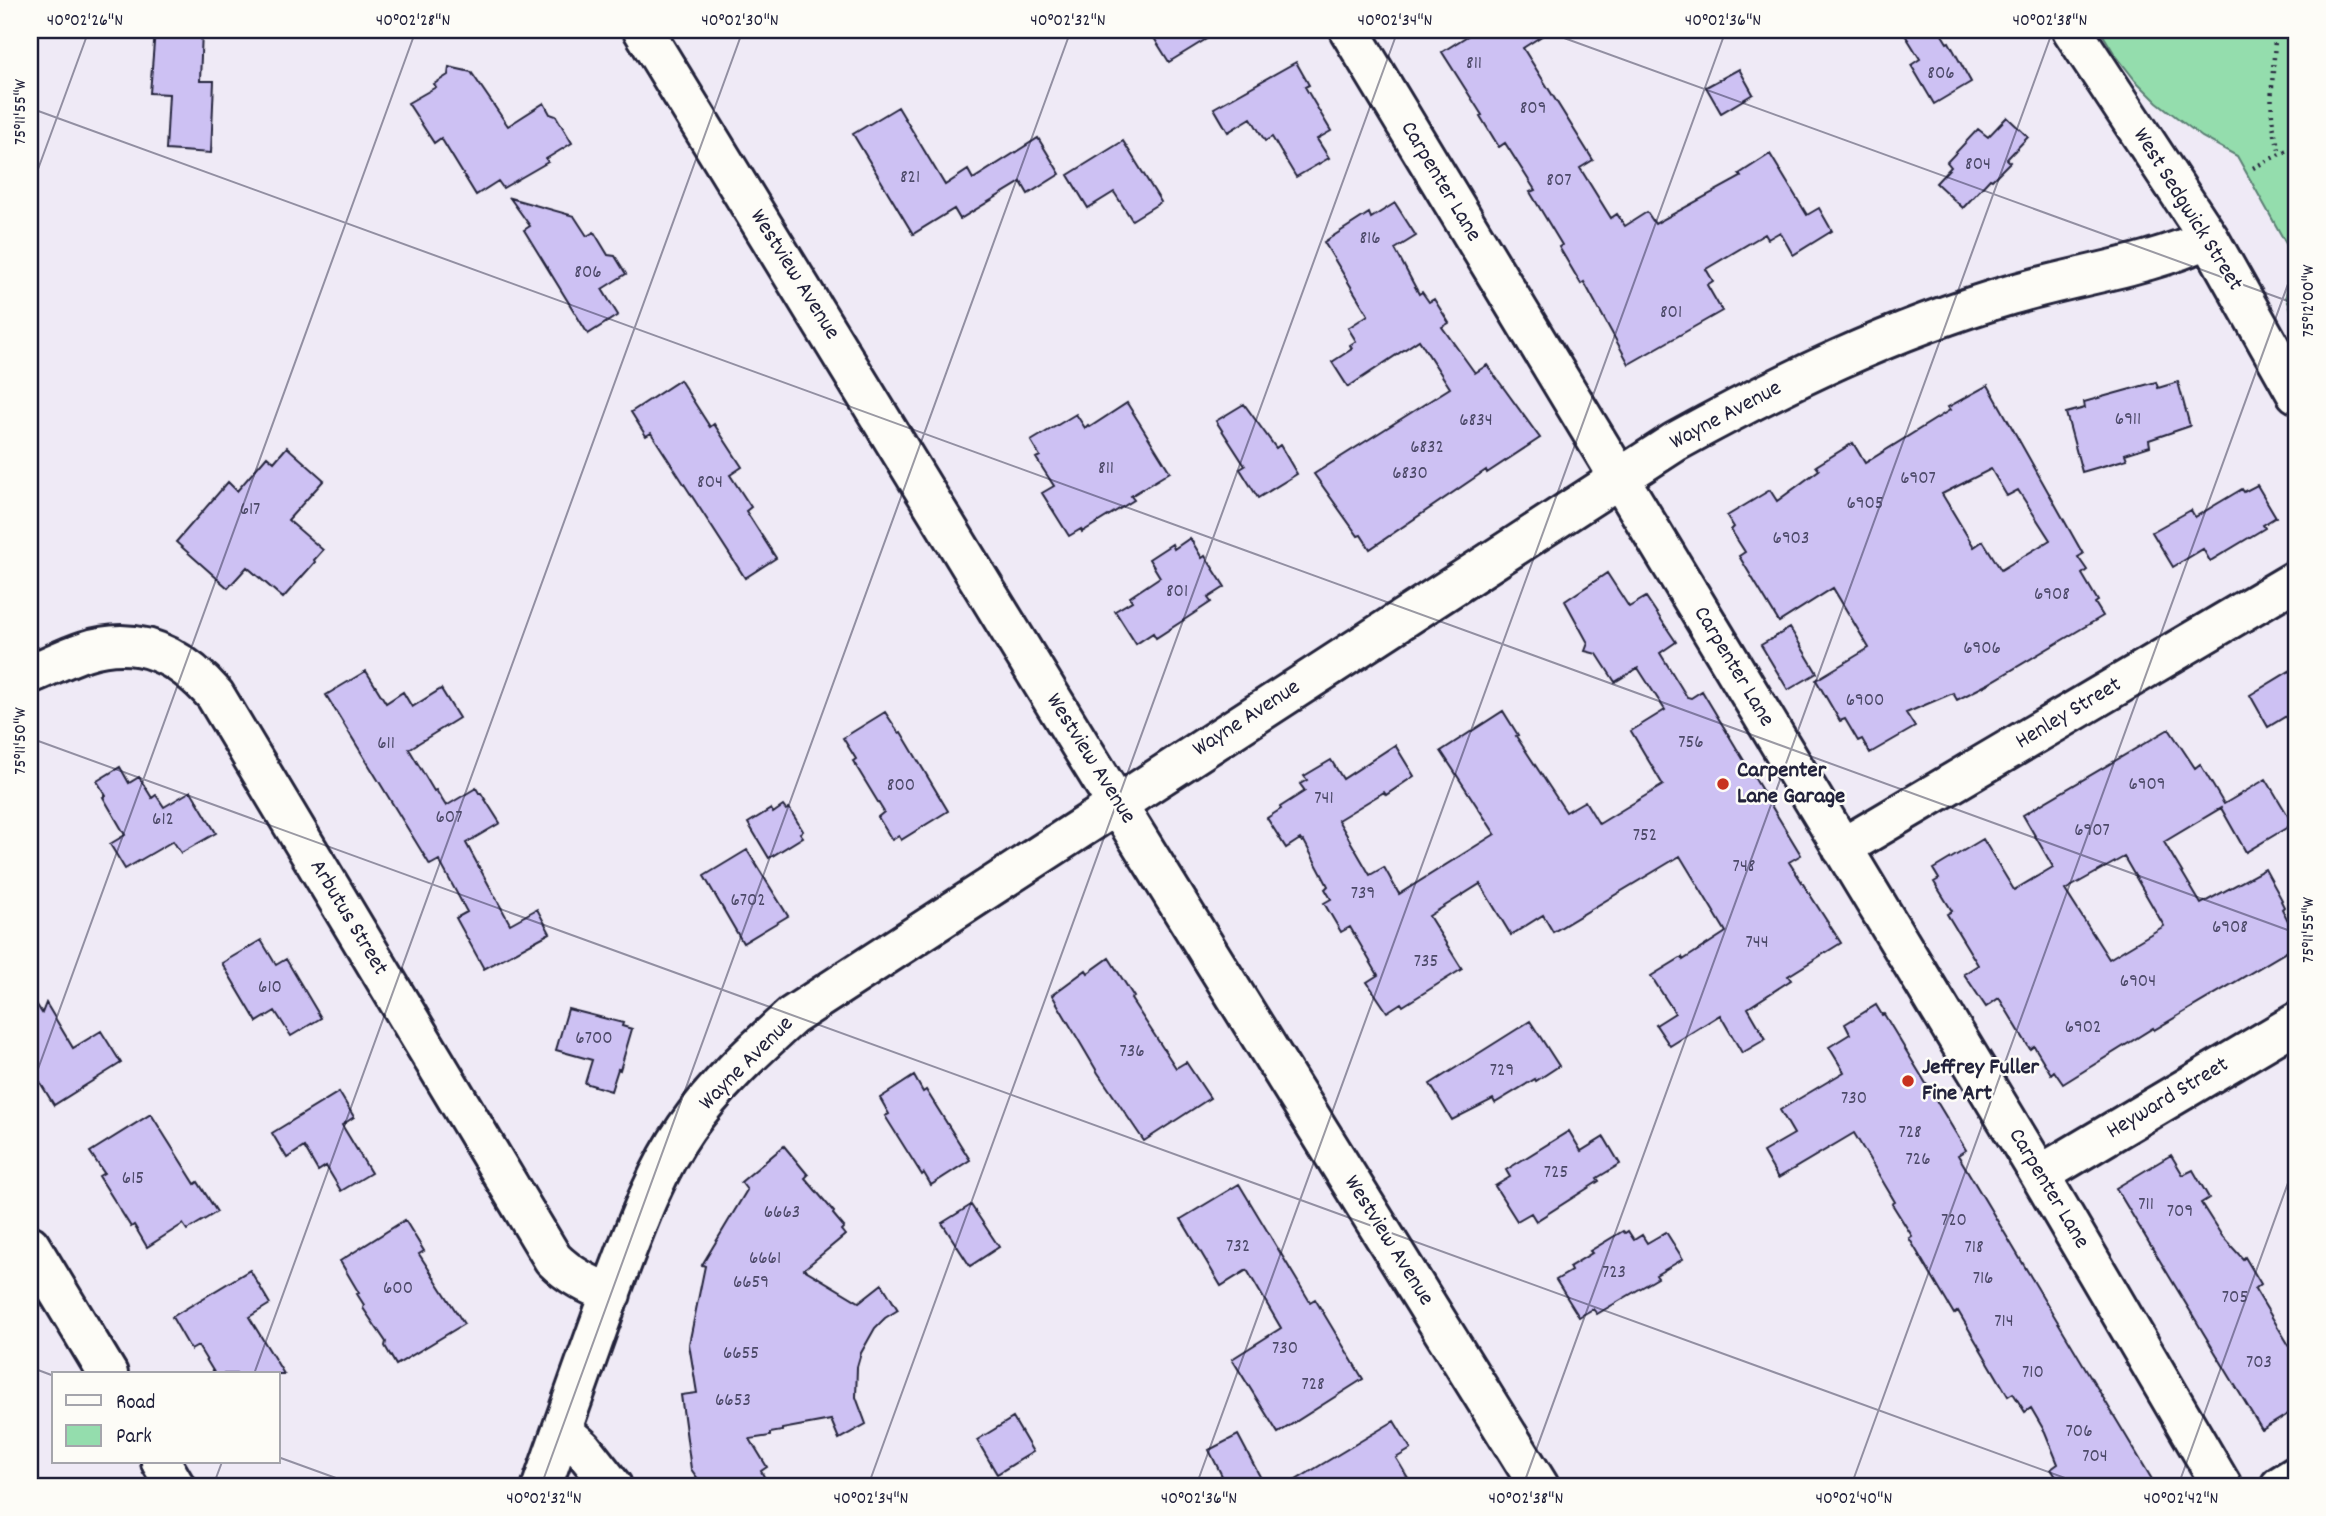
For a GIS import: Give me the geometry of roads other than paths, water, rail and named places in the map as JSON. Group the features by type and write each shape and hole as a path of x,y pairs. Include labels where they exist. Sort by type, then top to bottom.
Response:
{"street":[{"name":"Westview Avenue","path":"643,30 1539,1486"},
{"name":"Carpenter Lane","path":"1349,30 2040,1175 2222,1486"},
{"name":"West Sedgwick Street","path":"2072,30 2209,238 2296,393"},
{"name":"Wayne Avenue","path":"542,1486 611,1294 654,1186 685,1129 720,1085 792,1016 1618,477 1731,411 1875,343 1948,315 2011,294 2168,255 2209,238"},
{"name":"Henley Street","path":"1842,848 2296,580"},
{"name":"Arbutus Street","path":"30,674 85,651 109,646 134,646 157,651 198,676 215,695 553,1259 583,1283 611,1294"},
{"name":"Heyward Street","path":"2040,1175 2296,1023"},
{"path":"30,1245 107,1372"},
{"path":"562,1430 582,1448 612,1486"},
{"path":"161,1464 175,1486"},
{"path":"2280,1486 2296,1476"}],"place":[{"name":"Carpenter Lane Garage","path":"1723,784"},
{"name":"Jeffrey Fuller Fine Art","path":"1908,1081"}]}
